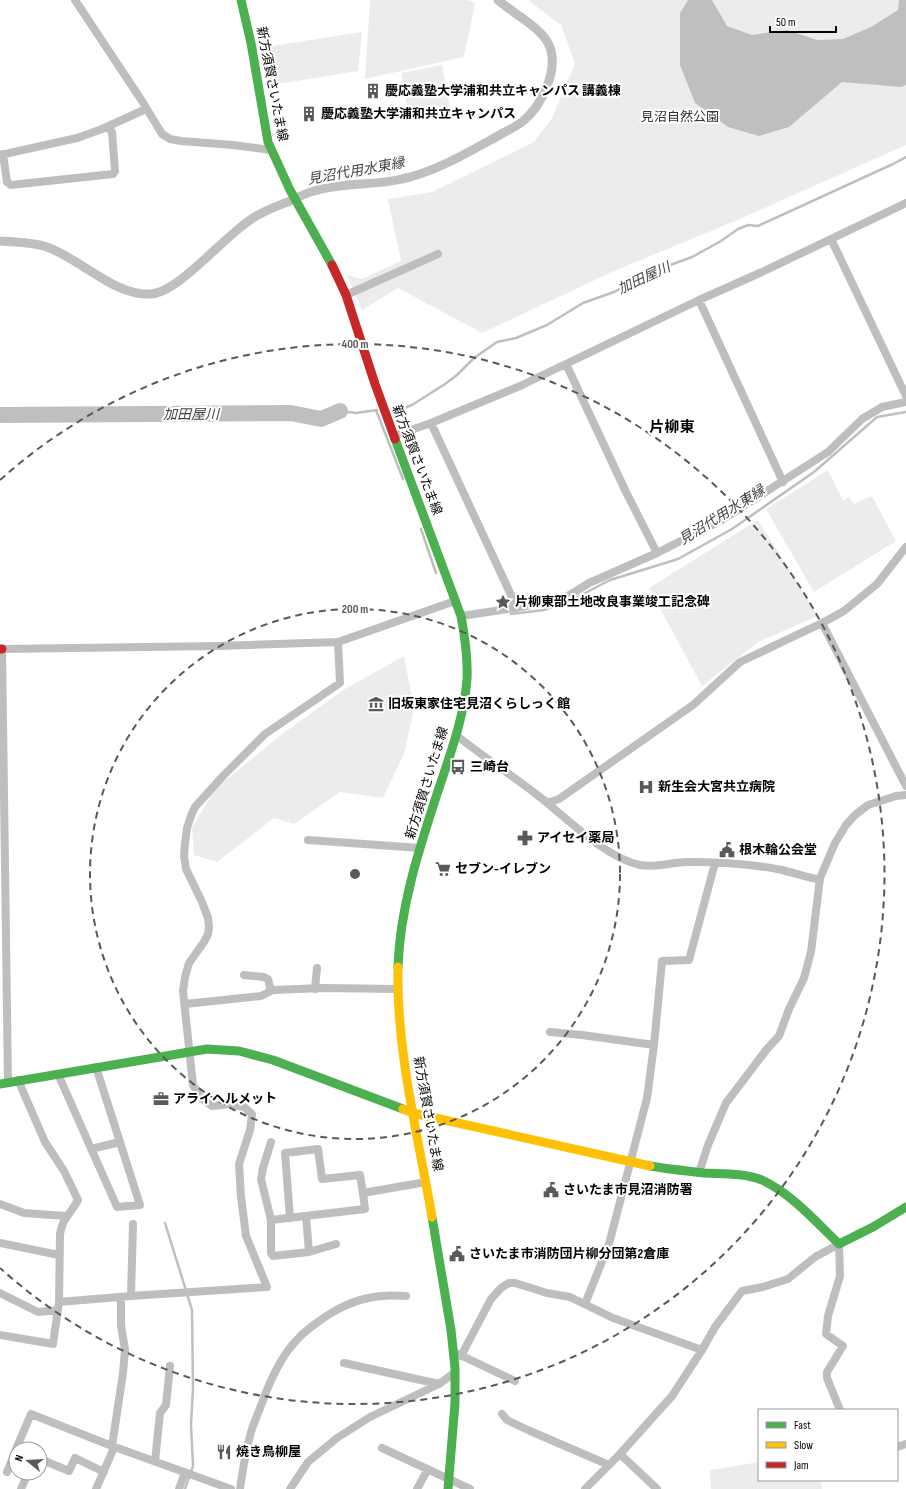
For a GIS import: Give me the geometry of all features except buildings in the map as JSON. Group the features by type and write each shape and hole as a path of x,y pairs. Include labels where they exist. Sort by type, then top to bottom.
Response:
{"main road":[{"name":"新方須賀さいたま線","path":"240,0 252,43 263,118 271,150 290,190 330,259 346,296 375,384 461,616 467,663 466,686 456,735 411,880 401,932 398,989 402,1043 458,1354 454,1373 454,1412 448,1489"},
{"path":"4,1083 207,1048 224,1049 254,1054 273,1060 414,1113 630,1164 667,1170 745,1176 768,1183 791,1198 839,1244 853,1238 906,1207"}],"street":[{"path":"75,0 162,134 170,139 271,150"},
{"path":"107,127 112,132 115,171 113,174 11,185 7,182 2,155 77,138 146,110"},
{"path":"394,436 431,423 520,386 906,203"},
{"path":"830,239 906,396"},
{"path":"346,296 438,254"},
{"path":"699,300 783,482"},
{"path":"566,364 626,492 657,553"},
{"path":"461,616 563,599 589,583 657,553 722,520 828,452 862,419 882,407 906,402"},
{"path":"431,423 516,608"},
{"path":"546,803 559,799 688,709 740,662 822,624 844,611 877,584 906,547"},
{"path":"4,1083 1,649 225,646 338,642 455,601"},
{"path":"822,624 906,786"},
{"path":"0,1293 38,1312 59,1306 121,1297 267,1287 246,1236 241,1197 239,1164 250,1130 252,1114 244,1107 230,1104 212,1106 201,1098 193,1084 183,991 189,963 204,942 208,934 209,926 206,913 186,868 184,856 185,843 187,828 195,807 223,776 265,734 340,682 338,642"},
{"path":"456,735 473,749 537,794 590,838 622,859 633,863 652,866 687,862 757,866 820,880"},
{"path":"699,1173 708,1145 726,1103 767,1048 779,1036 789,1009 804,978 811,952 820,880 835,843 846,824 868,805 896,796 906,795"},
{"path":"308,840 420,848"},
{"path":"585,1304 609,1244 646,1098 654,1045 662,961 688,960 715,864"},
{"path":"315,989 316,968"},
{"path":"244,975 264,977 268,979 270,987 273,990"},
{"path":"185,1004 261,996 273,990 398,989"},
{"path":"550,1032 654,1045"},
{"path":"58,1074 117,1207 140,1205 96,1067"},
{"path":"0,1336 53,1344 59,1306 60,1234 62,1223 66,1216 73,1210 78,1200 64,1171 45,1142 18,1080"},
{"path":"91,1149 120,1142"},
{"path":"271,1142 261,1179 271,1220 271,1253 273,1256 309,1252 336,1244"},
{"path":"271,1220 290,1218 364,1209 360,1175 322,1179 318,1149 285,1153 290,1218"},
{"path":"363,1193 426,1182"},
{"path":"0,1204 24,1213 66,1216"},
{"path":"306,1216 309,1252"},
{"path":"131,1296 133,1224"},
{"path":"0,1243 60,1255"},
{"path":"585,1489 620,1454 672,1396 702,1350 715,1326 742,1292 788,1279 815,1257 839,1244 840,1276 828,1316 826,1334 843,1346 827,1372 827,1378 840,1409"},
{"path":"515,1381 458,1354 491,1299 501,1288 509,1283 515,1283 547,1293 570,1297 613,1318 702,1350"},
{"path":"240,1489 248,1444 253,1427 272,1378 294,1343 312,1326 334,1311 363,1298 379,1295 406,1296"},
{"path":"96,1489 113,1450 112,1446 125,1350 121,1325 121,1297"},
{"path":"344,1363 439,1384"},
{"path":"155,1461 160,1413 166,1405 170,1366"},
{"path":"290,1489 308,1462 337,1438 370,1417 439,1384 454,1373"},
{"path":"19,1441 31,1414 112,1446 232,1489"},
{"path":"502,1414 507,1420 530,1431 609,1464"},
{"path":"382,1448 470,1489"},
{"path":"620,1454 657,1489"},
{"path":"48,1462 69,1471 75,1458 104,1472"},
{"path":"417,1489 428,1469"},
{"path":"179,1489 185,1472"}],"green space":[{"path":"370,0 467,0 475,3 464,57 365,79"},
{"name":"見沼自然公園","path":"528,0 906,0 906,145 735,221 614,271 482,333 398,288 362,310 347,275 362,279 401,261 388,199 432,192 534,142 552,118 575,64 561,25"},
{"path":"362,32 358,71 271,85 266,81 260,48"},
{"path":"442,65 450,108 409,116 401,73"},
{"path":"828,470 843,501 849,497 854,504 872,496 896,541 814,592 766,509"},
{"path":"758,520 818,616 758,642 702,686 649,588"},
{"path":"404,656 414,710 404,754 383,798 340,792 294,824 274,818 217,862 194,855 192,828 215,789 282,734 345,689"},
{"path":"758,1462 758,1481 821,1481 822,1489 711,1489 710,1470"}],"shaded area":[{"path":"688,0 712,0 727,26 752,35 787,30 817,40 843,39 871,27 898,10 899,0 906,0 906,85 901,87 842,82 789,127 759,136 728,127 695,103 680,65 680,13"}],"waterway":[{"name":"見沼代用水東縁","path":"0,241 42,245 60,253 98,276 124,289 137,293 151,294 163,291 176,283 234,233 260,214 305,194 335,186 380,183 402,179 439,167 522,122 536,107 547,86 552,64 548,43 532,25 498,0"},
{"name":"加田屋川","path":"391,409 404,408 412,405 445,384 457,375 474,358 497,342 516,338 547,325 583,303 614,292 654,271 692,257 721,241 738,229 748,225 758,226 906,157"},
{"name":"見沼代用水東縁","path":"376,410 403,479"},
{"name":"加田屋川","path":"340,411 356,413 377,410"},
{"name":"加田屋川","path":"0,415 291,413 321,419 340,411"},
{"name":"見沼代用水東縁","path":"511,614 544,610 572,600 610,580 678,559 732,529 814,472 877,417 906,412"},
{"name":"見沼代用水東縁","path":"421,529 436,573"},
{"path":"165,1223 192,1310 193,1388 191,1425 193,1466 185,1489"}],"traffic: fast":[{"path":"241,0 251,43 268,142 290,190 332,265"},
{"path":"395,439 461,616 466,648 467,671 460,721 412,876 403,921 398,967"},
{"path":"0,1084 207,1049 239,1051 273,1060 403,1109"},
{"path":"650,1166 704,1173 741,1175 762,1180 793,1200 839,1244 873,1227 906,1207"},
{"path":"432,1217 451,1330 455,1368 455,1403 448,1489"}],"traffic: slow":[{"path":"398,967 400,1030 404,1061 432,1217"},
{"path":"403,1109 413,1113 650,1166"}],"traffic: jam":[{"path":"332,265 346,295 375,384 395,439"}],"place":[{"name":"慶応義塾大学浦和共立キャンパス 講義棟","path":"373,91"},
{"name":"慶応義塾大学浦和共立キャンパス","path":"309,114"},
{"name":"片柳東部土地改良事業竣工記念碑","path":"503,602"},
{"name":"旧坂東家住宅見沼くらしっく館","path":"376,704"},
{"name":"三崎台","path":"458,767"},
{"name":"新生会大宮共立病院","path":"646,787"},
{"name":"アイセイ薬局","path":"525,838"},
{"name":"根木輪公会堂","path":"727,850"},
{"name":"セブン-イレブン","path":"443,869"},
{"name":"アライヘルメット","path":"161,1099"},
{"name":"さいたま市見沼消防署","path":"551,1190"},
{"name":"さいたま市消防団片柳分団第2倉庫","path":"457,1254"},
{"name":"焼き鳥柳屋","path":"224,1452"}],"district":[{"name":"片柳東","path":"672,427"}]}
